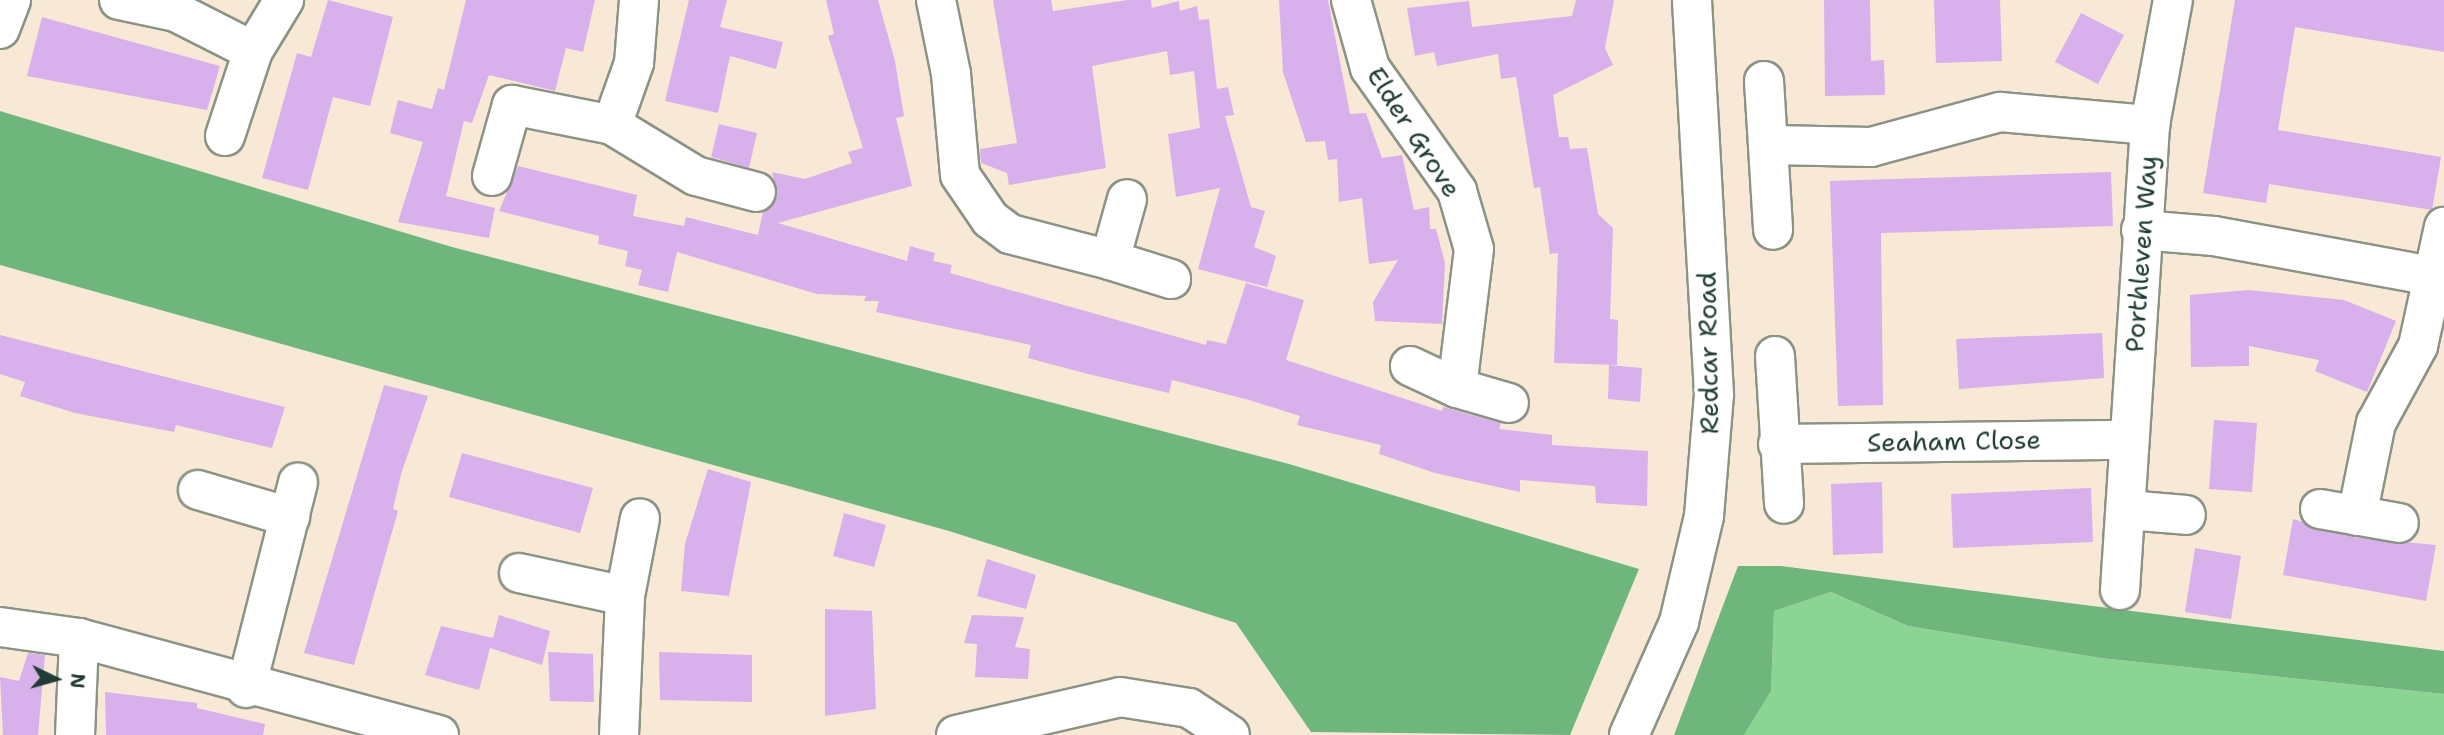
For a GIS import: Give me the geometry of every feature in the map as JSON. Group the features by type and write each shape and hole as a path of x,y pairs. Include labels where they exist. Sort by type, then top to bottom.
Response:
{"street":[{"path":"0,29 11,0"},
{"path":"119,0 176,12 253,51"},
{"path":"225,136 253,51 284,0"},
{"path":"612,125 634,63 639,0"},
{"path":"936,0 951,74 954,147 973,200 1010,234 1171,279"},
{"name":"Elder Grove","path":"1351,0 1370,68 1457,191 1474,249 1474,295 1457,388"},
{"name":"Redcar Road","path":"1629,735 1679,622 1704,516 1714,394 1692,0"},
{"name":"Porthleven Way","path":"2120,590 2127,510 2141,230 2150,125 2173,0"},
{"path":"1765,81 1773,230"},
{"path":"492,176 512,105 612,125 696,176 756,192"},
{"path":"1770,145 1871,147 2000,112 2150,125"},
{"path":"1110,260 1127,199"},
{"path":"2357,516 2376,423 2418,346 2431,276 2444,227"},
{"path":"2141,230 2214,236 2431,276"},
{"path":"1775,356 1778,444 1784,504"},
{"path":"1410,366 1457,388 1508,403"},
{"name":"Seaham Close","path":"1778,444 2130,440"},
{"path":"198,490 294,500 246,688"},
{"path":"2320,509 2399,523"},
{"path":"2127,510 2186,515"},
{"path":"619,735 625,596 640,518"},
{"path":"519,573 625,596"},
{"path":"0,627 79,638 246,688 439,735"},
{"path":"75,735 79,638"},
{"path":"956,735 1120,697 1189,708 1230,735"}],"green space":[{"path":"0,111 452,247 1289,464 1639,569 1570,735 1311,732 1236,623 949,531 0,265"},
{"path":"1738,566 1781,566 2444,651 2444,694 2100,658 1908,626 1831,592 1774,611 1771,691 1744,735 1674,735"},
{"path":"1831,592 1908,626 2100,658 2444,694 2444,735 1744,735 1771,691 1774,611"}],"building":[{"path":"328,0 393,17 370,106 333,97 308,190 262,178 297,53 311,57"},
{"path":"466,0 595,0 583,52 566,48 555,91 489,75 472,123 464,121 446,196 495,208 489,238 398,222 423,142 390,133 398,100 432,109 438,88 444,90"},
{"path":"689,0 727,0 720,27 783,42 776,69 730,56 718,113 665,101"},
{"path":"826,0 878,0 895,61 904,116 896,118 912,186 778,223 907,261 910,246 935,253 933,261 952,265 950,273 1206,345 1207,340 1226,344 1246,283 1304,300 1286,360 1442,411 1443,407 1501,423 1499,429 1552,435 1552,445 1648,451 1647,506 1596,503 1595,486 1520,480 1520,492 1435,473 1379,454 1381,445 1297,425 1300,416 1249,400 1172,380 1169,393 1088,374 1028,358 1031,345 876,312 879,301 864,301 866,296 817,294 677,252 668,292 638,285 642,270 625,266 628,251 598,244 599,236 499,211 518,166 637,195 633,216 684,226 686,217 758,235 763,212 777,197 772,172 805,179 852,163 848,152 863,148 828,36 834,34"},
{"path":"993,0 1051,0 1053,11 1128,0 1151,0 1152,8 1179,1 1180,11 1197,6 1199,20 1209,19 1217,89 1228,87 1234,115 1225,116 1251,207 1265,211 1254,247 1276,256 1267,287 1198,269 1220,188 1176,197 1168,134 1200,128 1194,71 1170,75 1167,51 1092,66 1106,168 1009,185 1007,173 981,163 980,149 1017,143"},
{"path":"1279,0 1328,0 1350,114 1366,113 1382,158 1402,155 1414,210 1429,207 1430,229 1436,229 1445,263 1442,324 1375,321 1373,302 1398,260 1369,264 1362,198 1339,202 1337,159 1328,160 1325,141 1306,142 1283,72"},
{"path":"1576,0 1614,0 1605,48 1613,65 1553,95 1559,137 1568,137 1570,149 1587,148 1598,214 1613,228 1610,319 1618,320 1617,365 1554,363 1558,253 1550,254 1540,187 1534,188 1516,77 1501,79 1498,54 1437,66 1434,52 1415,56 1407,8 1469,1 1472,27 1572,16"},
{"path":"1824,0 1870,0 1871,61 1884,60 1885,95 1825,96"},
{"path":"1934,0 2000,0 2002,61 1936,63"},
{"path":"2235,0 2444,0 2444,52 2295,27 2278,130 2441,157 2432,210 2269,184 2266,203 2203,193"},
{"path":"2081,13 2124,35 2098,84 2055,62"},
{"path":"42,17 220,66 207,110 27,76"},
{"path":"719,124 757,133 749,168 711,157"},
{"path":"2111,172 2113,226 1881,233 1883,405 1838,406 1830,181"},
{"path":"2249,290 2344,300 2396,321 2367,392 2315,371 2319,360 2249,346 2249,366 2191,367 2190,295"},
{"path":"2102,333 2104,378 1959,389 1956,339"},
{"path":"0,335 285,407 272,448 176,425 174,432 75,413 20,396 25,382 0,374"},
{"path":"1609,365 1642,368 1640,402 1608,399"},
{"path":"384,385 428,396 401,474 393,509 398,511 354,665 304,653"},
{"path":"2214,420 2257,423 2252,492 2209,489"},
{"path":"462,453 593,488 580,533 449,497"},
{"path":"708,469 751,482 729,596 681,591 685,544"},
{"path":"1882,482 1883,553 1833,555 1831,484"},
{"path":"2091,488 2093,542 1953,548 1951,494"},
{"path":"844,513 886,525 874,567 833,556"},
{"path":"2293,519 2353,537 2436,545 2426,601 2283,575"},
{"path":"2195,548 2241,556 2231,619 2185,612"},
{"path":"987,559 1036,575 1026,609 977,596"},
{"path":"825,609 872,611 876,709 825,716"},
{"path":"499,615 550,631 542,665 490,648 479,690 425,675 441,626 493,638"},
{"path":"972,615 1024,617 1015,647 1030,649 1028,679 975,677 977,644 964,643"},
{"path":"548,652 593,654 594,702 550,701"},
{"path":"659,652 752,655 752,702 660,700"},
{"path":"28,653 45,655 38,735 3,735 0,677 19,681"},
{"path":"105,692 197,703 197,708 265,724 263,735 106,735"}]}
